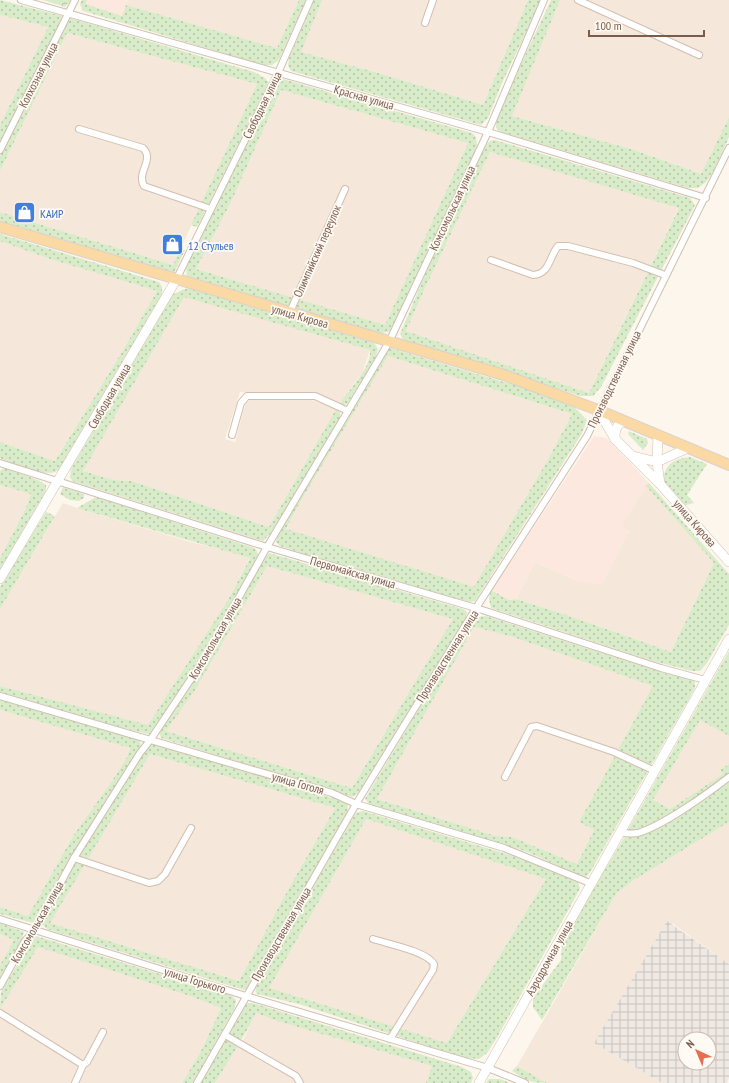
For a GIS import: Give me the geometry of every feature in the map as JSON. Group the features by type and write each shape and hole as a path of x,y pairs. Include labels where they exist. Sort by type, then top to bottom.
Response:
{"main road":[{"name":"улица Кирова","path":"0,227 290,314 504,375 598,410 729,466"}],"street":[{"name":"Красная улица","path":"21,0 488,132 706,198"},
{"name":"Колхозная улица","path":"0,150 70,13 75,0"},
{"name":"Свободная улица","path":"0,579 176,280 278,73 310,0"},
{"path":"425,23 433,0"},
{"name":"Комсомольская улица","path":"0,986 25,941 35,930 74,858 140,753 206,658 266,547 389,342 488,132 544,0"},
{"path":"578,0 700,55"},
{"path":"79,129 143,148 147,152 148,159 142,176 144,186 211,209"},
{"name":"Производственная улица","path":"197,1083 356,804 476,608 587,436 598,410 706,198 729,148"},
{"name":"Олимпийский переулок","path":"290,314 344,188"},
{"path":"491,260 533,275 539,274 545,272 554,251 558,246 568,246 633,262 665,276"},
{"path":"232,435 241,403 247,396 315,396 348,411"},
{"name":"улица Кирова","path":"598,410 615,439 660,484 729,562"},
{"path":"615,439 615,431 623,421"},
{"path":"658,435 657,462 660,484"},
{"path":"632,456 657,462 688,448"},
{"name":"Первомайская улица","path":"0,463 266,547 476,608 661,668 705,680"},
{"name":"Аэродромная улица","path":"479,1083 590,883 620,833 729,639"},
{"name":"улица Гоголя","path":"0,696 332,793 356,804 504,848 590,883"},
{"path":"505,777 531,728 537,726 614,752 655,771"},
{"path":"620,833 637,833 654,826 690,804 729,777"},
{"path":"74,858 149,883 158,881 165,874 191,828"},
{"name":"улица Горького","path":"0,919 246,996 488,1068 525,1083"},
{"path":"373,939 422,954 431,959 434,964 433,970 390,1039"},
{"path":"0,1013 83,1065"},
{"path":"75,1083 83,1065 87,1062 103,1032"},
{"path":"225,1035 296,1076 300,1083"}],"shaded area":[{"path":"87,0 128,0 122,16 86,4"},
{"path":"128,0 299,0 277,48 126,5"},
{"path":"322,0 528,0 483,105 382,74 300,52"},
{"path":"560,0 729,0 729,117 701,174 631,149 512,116"},
{"path":"0,15 48,27 0,125"},
{"path":"67,33 257,84 173,265 0,212 0,171"},
{"path":"281,90 468,143 385,326 196,269 232,200"},
{"path":"490,152 679,207 589,393 406,331"},
{"path":"0,241 50,259 157,291 122,352 55,461 0,442"},
{"path":"184,296 370,350 363,371 340,403 317,394 240,392 225,439 235,442 246,401 264,397 309,399 336,409 269,527 132,481 114,480 83,471"},
{"path":"388,356 572,414 551,454 474,588 286,530 302,499"},
{"path":"594,436 607,438 649,483 621,526 629,532 602,585 578,581 535,562 516,599 509,600 492,590"},
{"path":"0,485 31,494 25,510 0,558"},
{"path":"646,486 714,563 671,652 567,615 516,599 535,562 578,581 629,532 621,526"},
{"path":"63,503 191,542 250,557 228,600 148,726 0,686 0,609"},
{"path":"267,566 454,619 352,788 166,731 195,689"},
{"path":"474,627 513,637 654,686 579,822 594,830 577,864 512,837 496,836 377,799"},
{"path":"0,710 130,748 127,757 112,781 73,836 28,916 0,907"},
{"path":"700,720 729,736 729,764 720,770 723,774 670,809 653,800"},
{"path":"150,754 335,808 290,886 239,981 49,923"},
{"path":"366,819 546,879 447,1043 268,989"},
{"path":"729,822 729,964 672,923 594,1043 662,1083 547,1083 517,1066 616,894 634,880"},
{"path":"667,921 729,964 729,1078 727,1083 662,1083 594,1043"},
{"path":"0,934 14,940 0,965"},
{"path":"38,947 190,996 221,1008 201,1051 182,1083 0,1083 0,1009"},
{"path":"256,1013 277,1021 432,1066 426,1083 215,1083 235,1048 243,1040"}],"green space":[{"path":"0,0 62,16 57,32 0,144 0,125 48,27 0,15"},
{"path":"43,0 71,0 65,7"},
{"path":"82,0 87,0 86,4 122,16 126,5 277,48 299,0 306,0 279,60 272,65 263,65 83,11 80,4"},
{"path":"314,0 322,0 301,52 382,74 483,105 528,0 541,0 502,83 488,118 481,125 291,71 288,66 289,58"},
{"path":"551,0 560,0 512,116 631,149 701,174 729,117 729,137 714,170 706,182 698,188 688,188 501,132 496,128 496,121 501,107"},
{"path":"70,18 254,72 265,78 269,83 197,227 191,225 257,84 67,33 0,171 0,156"},
{"path":"283,79 472,133 476,137 477,145 471,162 390,331 379,334 187,276 186,269 190,256 276,82","holes":["281,90 468,143 385,325 196,269 232,200"]},
{"path":"495,140 690,198 695,205 601,387 593,396 580,396 404,340 400,334 436,249 483,148 490,141","holes":["490,152 679,208 589,393 406,331"]},
{"path":"0,212 173,265 180,249 185,250 174,273 0,221"},
{"path":"0,234 159,282 162,287 162,295 59,470 53,472 46,473 30,470 0,458 0,442 55,461 122,352 157,291 50,259 0,241"},
{"path":"189,288 374,343 378,349 375,359 347,404 343,405 340,403 364,370 370,356 370,350 184,297 83,471 114,480 132,481 269,527 336,409 340,412 340,417 274,530 263,541 72,481 70,476 71,469 172,295"},
{"path":"390,348 538,392 574,407 587,420 581,435 475,601 470,602 449,597 350,567 338,565 280,546 276,542 277,536 387,350","holes":["388,356 572,414 551,454 474,587 286,529 302,499"]},
{"path":"629,431 647,439 648,443 643,450 628,434"},
{"path":"690,457 707,464 687,495 694,503 683,506 663,480 666,470 672,463 679,459"},
{"path":"4,468 38,480 46,485 46,491 0,570 0,558 25,510 31,494 0,485 0,471"},
{"path":"649,483 729,574 729,625 707,663 700,671 692,671 653,661 491,608 489,599 491,590 509,600 516,599 567,615 671,652 714,563 646,486"},
{"path":"63,487 84,494 84,498 79,501 70,500 60,494"},
{"path":"96,497 254,548 257,551 258,557 234,604 203,658 151,735 77,716 0,693 0,686 148,725 228,600 250,558 77,508"},
{"path":"46,512 55,516 0,609 0,587"},
{"path":"269,553 463,609 467,612 466,619 358,793 353,797 161,738 159,732 210,657 265,557","holes":["267,566 453,619 352,788 166,731 195,690"]},
{"path":"486,616 664,673 691,679 695,682 695,688 591,871 586,877 522,850 483,841 370,805 365,799 469,625 477,617","holes":["474,627 513,637 653,686 579,822 594,830 577,864 512,837 496,836 377,799"]},
{"path":"729,651 729,736 700,720 653,800 670,809 723,774 720,770 729,764 729,774 694,800 669,816 656,823 629,832 628,830"},
{"path":"0,700 138,739 141,744 140,748 33,923 0,914 0,907 28,916 73,836 112,781 127,757 130,748 0,710"},
{"path":"152,744 249,770 345,802 348,805 347,813 248,988 244,990 47,929 42,924 73,866 148,747","holes":["150,754 335,808 290,886 239,981 50,923"]},
{"path":"729,780 729,822 634,880 616,894 542,1020 533,1007 533,998 561,960 562,941 624,838 652,830 666,823 692,807"},
{"path":"363,811 510,855 578,882 580,888 574,900 495,1041 487,1053 479,1059 464,1058 302,1005 257,994 255,989 356,813","holes":["366,819 546,879 447,1043 269,988"]},
{"path":"0,923 24,932 22,939 0,980 0,965 14,940 0,934"},
{"path":"36,936 232,996 236,1000 235,1007 193,1083 182,1083 201,1051 221,1008 190,996 38,947 0,1009 1,992 31,941"},
{"path":"247,1003 253,1003 462,1067 471,1072 473,1078 471,1083 426,1083 432,1066 277,1021 256,1013 215,1083 201,1083"},
{"path":"517,1066 547,1083 532,1082 521,1077 512,1071"},
{"path":"489,1079 500,1079 510,1083 486,1083"}],"place":[{"name":"КАИР","path":"25,213"},
{"name":"12 Стульев","path":"172,245"}]}
